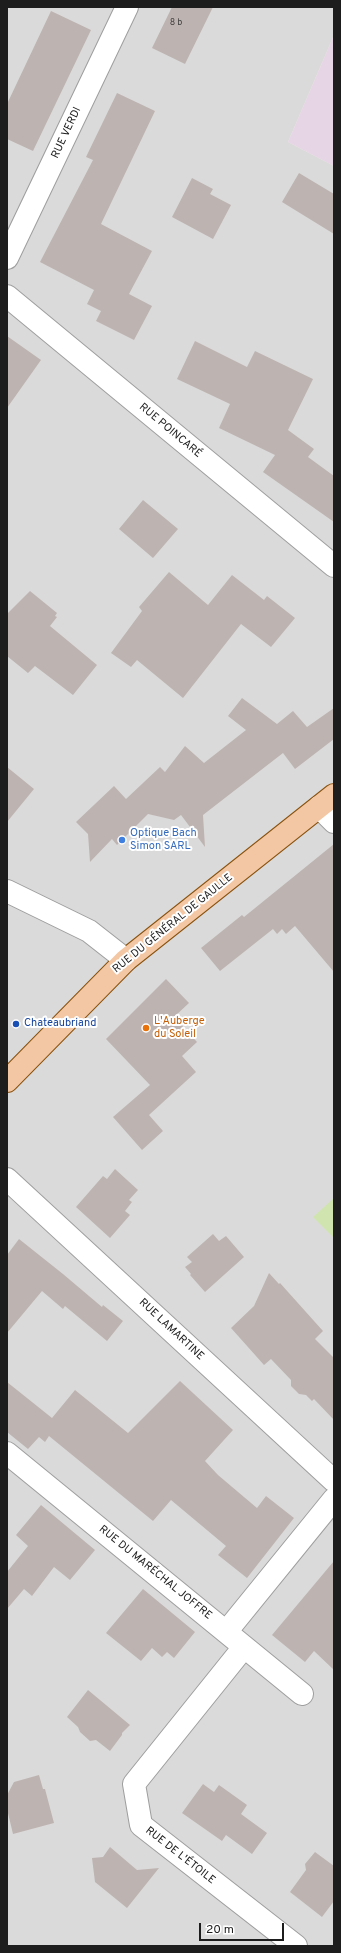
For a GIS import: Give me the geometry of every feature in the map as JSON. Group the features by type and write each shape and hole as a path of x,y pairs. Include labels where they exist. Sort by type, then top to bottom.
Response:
{"main road":[{"name":"RUE DU GÉNÉRAL DE GAULLE","path":"7,1081 126,960 326,801"}],"street":[{"name":"RUE VERDI","path":"7,258 127,7"},
{"name":"RUE POINCARÉ","path":"7,296 334,566"},
{"path":"326,801 334,822"},
{"path":"7,891 89,931 126,960"},
{"name":"RUE LAMARTINE","path":"7,1179 334,1481"},
{"name":"RUE DU MARÉCHAL JOFFRE","path":"7,1453 302,1694"},
{"path":"226,1632 334,1499"},
{"name":"RUE DE L'ÉTOILE","path":"244,1647 134,1784 141,1825 296,1946"}],"shaded area":[{"path":"7,7 334,7 334,35 288,142 334,166 334,1946 7,1946"},
{"path":"334,35 334,166 288,142"}],"green space":[{"path":"334,1198 334,1238 313,1217"}],"building":[{"path":"172,7 213,7 185,64 152,48"},
{"path":"51,11 91,30 33,151 7,139 7,104"},
{"path":"117,93 155,111 101,224 152,251 129,294 152,306 134,340 96,321 101,311 87,304 94,290 40,262 93,160 86,157"},
{"path":"299,173 334,194 334,234 282,202"},
{"path":"192,178 213,189 210,194 231,205 213,239 172,217"},
{"path":"7,336 41,360 7,408"},
{"path":"195,341 247,367 255,351 313,379 288,430 314,449 308,457 334,476 334,522 263,472 275,455 219,428 230,404 177,379"},
{"path":"143,500 178,529 153,558 119,529"},
{"path":"169,572 208,605 232,575 264,600 267,596 295,618 271,647 241,624 183,698 137,660 131,667 111,653 142,611 139,607"},
{"path":"30,591 57,613 55,616 57,617 50,626 97,665 73,695 35,666 28,673 7,656 7,614"},
{"path":"242,698 277,724 293,711 307,727 334,708 334,739 295,769 283,753 203,815 205,847 181,815 174,820 148,814 117,845 112,839 90,862 88,834 76,822 114,786 126,799 160,767 165,772 185,746 204,763 246,730 228,716"},
{"path":"7,767 34,789 7,822"},
{"path":"334,844 334,972 295,926 286,934 282,929 277,934 273,929 220,971 201,948 242,915 244,917"},
{"path":"166,979 189,1003 174,1017 197,1042 182,1056 196,1072 149,1115 163,1131 142,1150 113,1117 150,1085 106,1039"},
{"path":"115,1169 138,1190 129,1200 132,1202 125,1211 130,1215 110,1238 76,1207 103,1176 107,1179"},
{"path":"213,1234 219,1241 226,1236 244,1257 205,1292 185,1267 192,1262 187,1257"},
{"path":"19,1239 102,1307 103,1305 123,1321 107,1341 65,1306 63,1309 42,1291 7,1333 7,1255"},
{"path":"269,1273 279,1284 280,1283 323,1331 315,1339 334,1358 334,1420 314,1399 312,1401 306,1395 299,1394 291,1386 291,1380 271,1359 264,1365 231,1328 254,1306"},
{"path":"180,1381 233,1430 205,1461 218,1475 257,1508 266,1496 294,1518 247,1578 218,1555 226,1546 171,1500 153,1521 49,1436 45,1442 39,1437 28,1449 7,1432 7,1382 52,1418 75,1390 128,1433"},
{"path":"41,1505 95,1550 70,1580 54,1567 32,1596 24,1589 7,1609 7,1572 28,1546 16,1535"},
{"path":"334,1561 334,1670 314,1651 305,1662 272,1635"},
{"path":"143,1589 195,1632 174,1658 167,1652 162,1657 152,1648 141,1661 106,1633"},
{"path":"88,1690 130,1725 122,1733 110,1751 96,1740 90,1741 67,1717"},
{"path":"39,1775 43,1789 45,1789 54,1823 13,1834 7,1809 7,1795 14,1782"},
{"path":"203,1784 214,1792 219,1785 247,1805 241,1814 267,1833 252,1854 226,1835 222,1841 182,1813"},
{"path":"110,1847 137,1870 159,1868 127,1908 95,1882 92,1858 103,1857"},
{"path":"315,1852 334,1866 334,1901 322,1917 290,1892 306,1870 305,1864"}],"place":[{"name":"Optique Bach Simon SARL","path":"122,840"},
{"name":"Chateaubriand","path":"16,1024"},
{"name":"L'Auberge du Soleil","path":"146,1028"}]}
